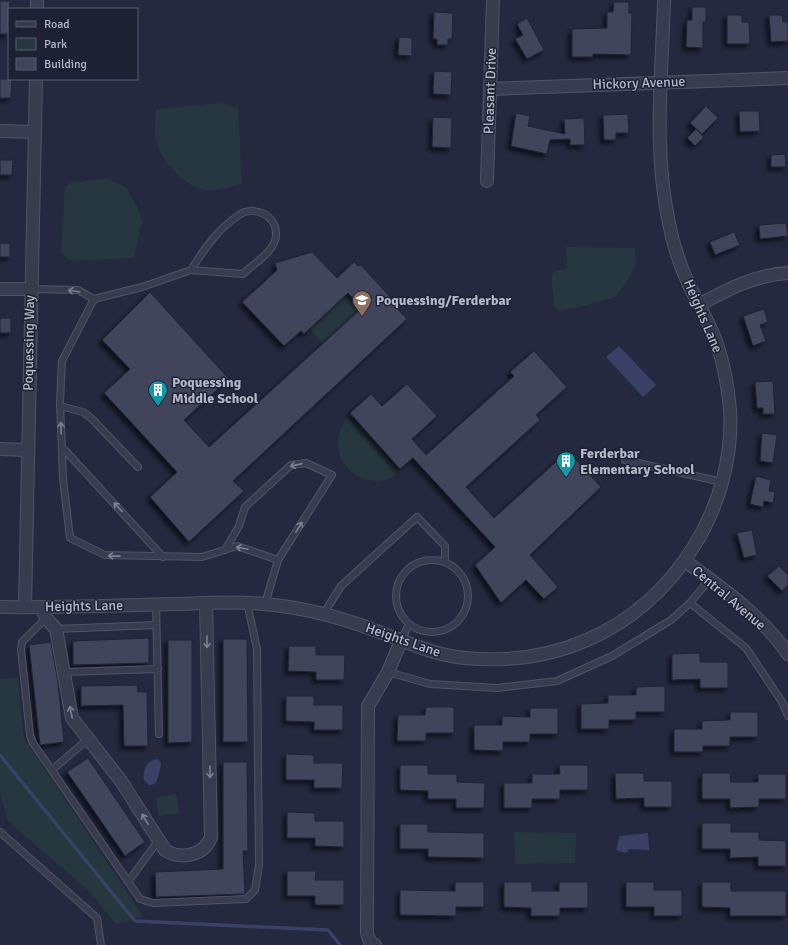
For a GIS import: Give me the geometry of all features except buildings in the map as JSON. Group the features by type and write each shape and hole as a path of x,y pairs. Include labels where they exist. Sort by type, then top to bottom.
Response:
{"street":[{"name":"Pleasant Drive","path":"487,181 493,0"},
{"name":"Heights Lane","path":"0,607 25,608 44,612 156,604 265,604 324,612 378,631 417,648 466,658 501,660 552,652 585,641 630,616 656,594 685,561 706,525 722,482 727,460 730,425 726,376 717,344 680,263 669,224 661,161 664,0"},
{"name":"Hickory Avenue","path":"490,89 788,78"},
{"name":"Poquessing Way","path":"25,608 30,289 36,80"},
{"path":"0,131 35,132"},
{"path":"699,305 736,285 756,278 788,273"},
{"path":"0,289 30,289"},
{"path":"0,449 27,450"},
{"name":"Central Avenue","path":"685,561 756,616 788,654"},
{"path":"44,612 56,629 72,718 122,781 164,850 173,855 181,856 192,854 204,849 211,837 206,603"},
{"path":"375,945 370,942 367,933 368,706 388,672 401,641"}],"lane":[{"path":"30,289 78,290 94,299 142,287 191,270 242,274 272,248 276,235 273,223 265,213 253,210 240,214 210,241 191,270"},
{"path":"94,299 62,360 60,406 63,479 70,538 105,556 202,558 237,546 278,560"},
{"path":"60,406 83,412 91,418 138,467"},
{"path":"62,447 163,557"},
{"path":"625,460 722,482"},
{"path":"225,550 239,526 245,507 291,465 306,463 332,475 278,560 265,604"},
{"path":"324,612 341,586 417,517 445,546 445,562"},
{"path":"433,560 445,562 455,568 467,587 468,599 465,610 459,620 450,628 438,632 426,632 409,624 398,610 395,598 397,586 403,575 411,566 422,561 433,560"},
{"path":"388,672 430,684 497,688 557,681 612,656 672,620 690,603 710,579"},
{"path":"44,612 22,642 21,649 30,735 128,882 140,899 153,903 246,899 255,890 259,865 257,649 247,603"},
{"path":"690,603 746,648 782,702 788,716"},
{"path":"156,604 160,734"},
{"path":"401,641 409,624"},
{"path":"56,629 156,625"},
{"path":"64,672 158,669"},
{"path":"52,770 88,739"},
{"path":"0,832 97,918 101,945"},
{"path":"128,882 158,841"}],"green space":[{"path":"223,103 238,108 242,183 215,190 206,190 198,188 183,179 169,166 164,158 155,135 156,109"},
{"path":"107,178 126,188 137,206 142,221 134,258 70,261 61,252 65,187 71,183"},
{"path":"566,247 635,248 636,261 629,278 616,297 559,311 554,306 552,276 553,272 567,268"},
{"path":"348,293 362,308 323,344 310,329"},
{"path":"350,413 400,469 390,478 377,481 364,479 352,472 343,462 338,448 340,431"},
{"path":"18,678 24,738 143,916 116,924 89,891 8,821 0,793 0,679"},
{"path":"176,794 179,813 159,816 156,797"},
{"path":"514,832 576,833 575,863 516,864"}],"water":[{"path":"619,346 656,385 643,397 606,357"},
{"path":"158,759 161,763 157,780 155,784 149,785 144,780 146,766 151,761"},
{"path":"648,833 649,850 629,849 626,853 616,850 620,836"}],"waterway":[{"path":"0,755 135,921 328,930 340,945"}],"place":[{"name":"Poquessing/Ferderbar","path":"362,317"},
{"name":"Poquessing Middle School","path":"158,407"},
{"name":"Ferderbar Elementary School","path":"566,478"}]}
